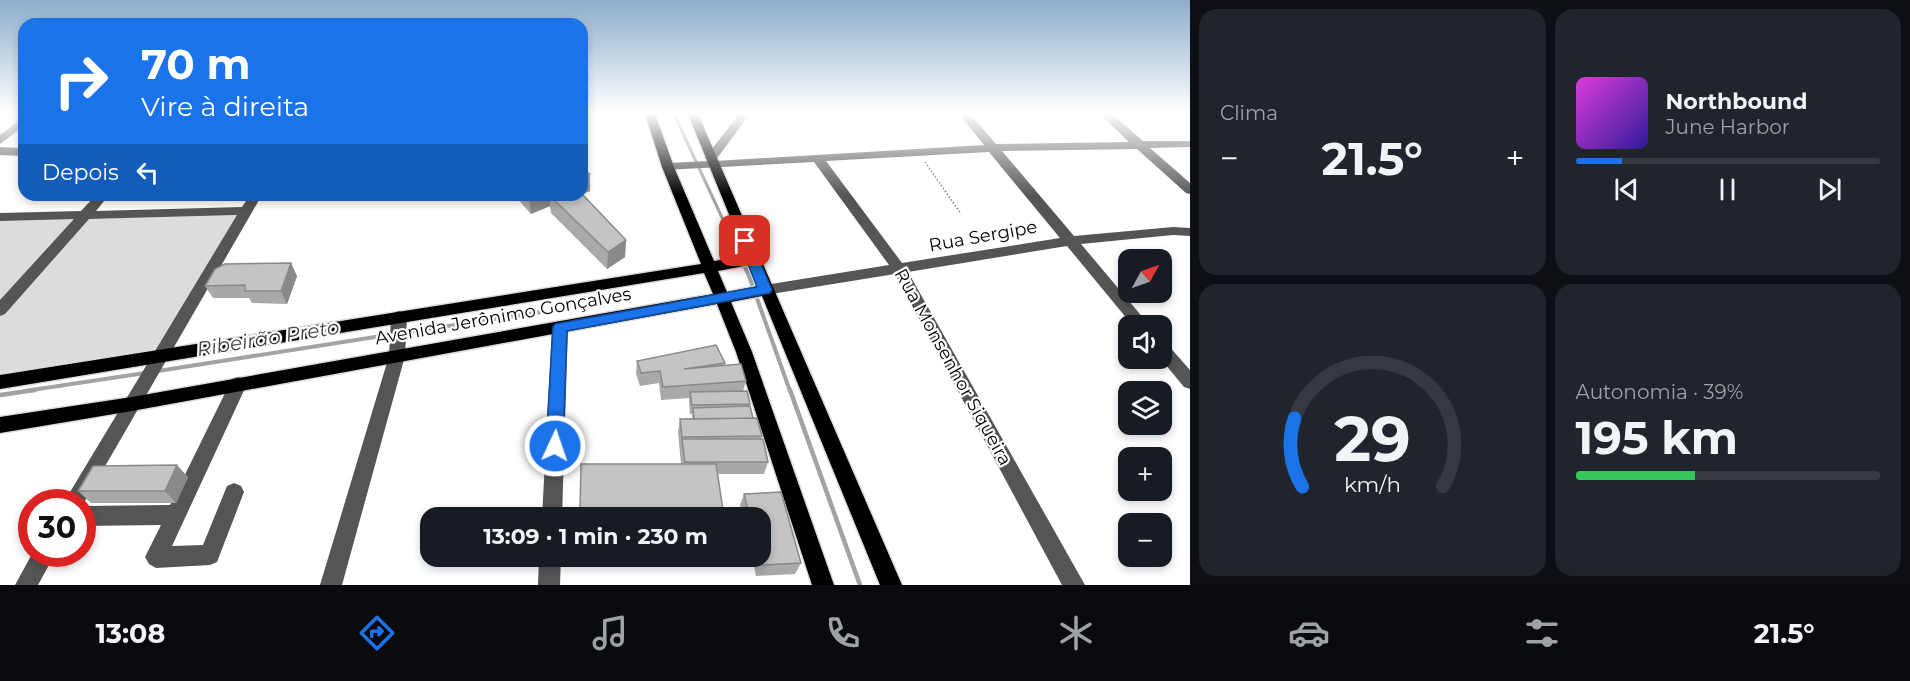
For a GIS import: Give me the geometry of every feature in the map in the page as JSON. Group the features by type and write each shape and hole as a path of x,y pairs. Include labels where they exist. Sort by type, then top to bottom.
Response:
{"main road":[{"path":"660,141 726,297 823,585"},
{"path":"703,141 761,291 891,585"},
{"name":"Avenida Jerônimo Gonçalves","path":"0,382 155,362 749,261"},
{"name":"Avenida Jerônimo Gonçalves","path":"0,425 135,399 238,384 398,351 560,327 761,291"}],"street":[{"path":"710,162 726,141"},
{"path":"986,141 1133,315"},
{"path":"1135,141 1190,190"},
{"path":"670,167 710,162 992,148 1190,144"},
{"path":"0,151 18,152"},
{"name":"Rua Monsenhor Siqueira","path":"817,158 900,270 1074,585"},
{"path":"0,310 98,201"},
{"path":"82,489 252,201"},
{"path":"0,217 246,212"},
{"name":"Rua Sergipe","path":"761,291 1070,242 1173,231 1190,227"},
{"name":"Rua Sergipe","path":"1173,231 1190,232"},
{"path":"331,585 398,351 399,321"},
{"path":"552,507 560,327"},
{"path":"1172,361 1190,382"},
{"path":"234,492 210,555 156,557 238,384"},
{"path":"96,516 176,515"},
{"path":"26,585 36,567"},
{"path":"549,585 550,567"}],"path":[{"path":"918,152 961,214"}],"shaded area":[{"path":"239,215 155,352 0,377 0,316 88,219"},
{"path":"79,218 0,304 0,220"}],"building":[{"path":"588,200 626,240 608,252 555,201"},
{"path":"291,263 281,291 245,291 245,285 205,286 215,269 225,264"},
{"path":"716,345 725,363 684,369 741,364 746,381 663,387 660,371 641,373 637,361"},
{"path":"747,391 750,404 692,405 690,392"},
{"path":"750,406 753,418 694,419 693,408"},
{"path":"757,418 762,436 682,437 680,419"},
{"path":"682,439 763,439 768,462 685,462"},
{"path":"581,464 716,464 723,507 580,507"},
{"path":"177,465 165,491 79,489 93,466"},
{"path":"781,492 801,563 771,564 771,507 747,507 744,494"}],"waterway":[{"path":"687,141 731,237"},
{"path":"730,236 749,276 790,391"},
{"name":"Ribeirão Preto","path":"401,333 541,312"},
{"name":"Ribeirão Preto","path":"158,371 394,334"},
{"name":"Ribeirão Preto","path":"25,391 145,373"},
{"name":"Ribeirão Preto","path":"0,395 35,390"},
{"path":"790,390 860,585"}],"route":[{"path":"555,446 560,327 765,290 745,241"}]}
